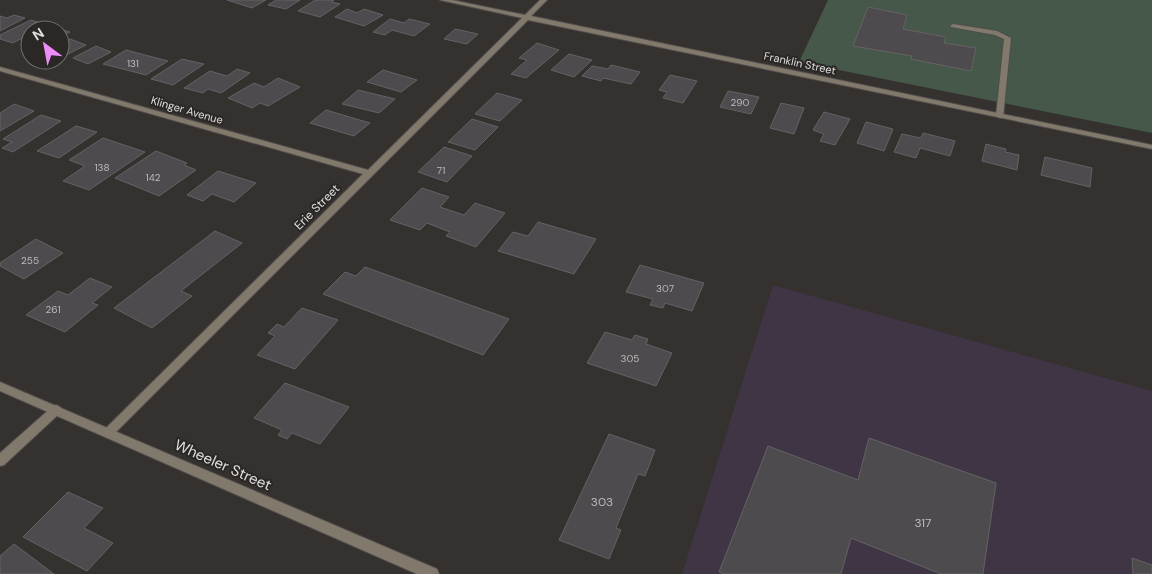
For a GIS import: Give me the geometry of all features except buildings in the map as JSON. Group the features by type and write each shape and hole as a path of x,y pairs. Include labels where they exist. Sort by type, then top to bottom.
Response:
{"street":[{"name":"Franklin Street","path":"444,0 1152,147"},
{"name":"Erie Street","path":"108,433 544,0"},
{"path":"953,26 997,33 1008,38 1000,116"},
{"name":"Klinger Avenue","path":"0,69 369,173"},
{"name":"Wheeler Street","path":"0,386 432,574"},
{"path":"0,461 56,410"}],"shaded area":[{"path":"773,285 1152,391 1152,574 682,574"}],"green space":[{"path":"828,0 1152,0 1152,133 799,62"}]}
